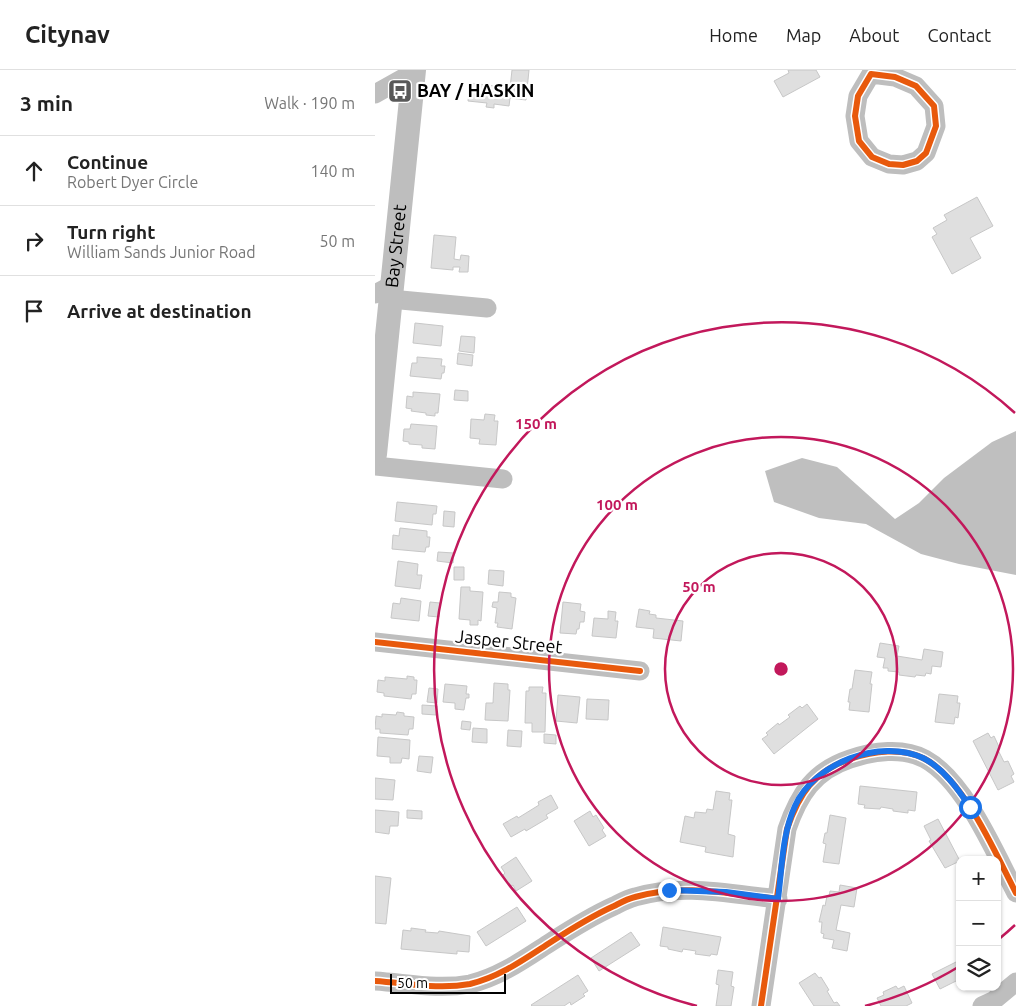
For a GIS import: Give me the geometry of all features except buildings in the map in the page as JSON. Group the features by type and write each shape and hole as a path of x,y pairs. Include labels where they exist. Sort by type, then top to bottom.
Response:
{"main road":[{"name":"Bay Street","path":"375,454 386,293 414,71"}],"street":[{"path":"375,94 414,71"},
{"path":"869,72 895,77 916,86 934,106 937,126 926,153 917,160 903,165 889,164 872,157 859,141 855,116 858,96 869,72"},
{"path":"386,293 487,308"},
{"path":"375,466 503,480"},
{"name":"Jasper Street","path":"375,642 639,671"},
{"path":"761,1006 787,829 795,807 803,793 817,778 836,765 860,755 880,752 901,753 923,758 933,764 949,780 970,807 1016,893"},
{"path":"375,981 440,987 481,981 515,965 597,914 634,897 669,890 701,890 778,899"},
{"path":"982,1006 993,1001 1016,982"}],"shaded area":[{"path":"1016,431 1016,575 959,564 921,554 866,524 819,518 774,502 765,471 802,458 837,467 895,519 919,503 944,478 992,442"}],"cycle path":[{"path":"871,74 895,77 916,86 934,106 936,126 926,153 917,161 903,165 889,164 872,157 859,141 855,116 858,96 871,74"},
{"path":"375,642 640,671"},
{"path":"761,1006 787,829 797,805 809,785 817,777 837,764 878,752 898,752 916,755 940,769 978,819 1016,893"},
{"path":"375,981 423,986 458,986 481,981 512,966 598,914 629,899 653,893 688,890 724,892 778,899"}],"place":[{"name":"BAY / HASKIN","path":"400,91"}],"route":[{"path":"669,890 726,892 778,899 787,829 798,801 809,785 825,771 860,755 889,752 913,754 923,758 933,764 957,788 970,807"}]}
